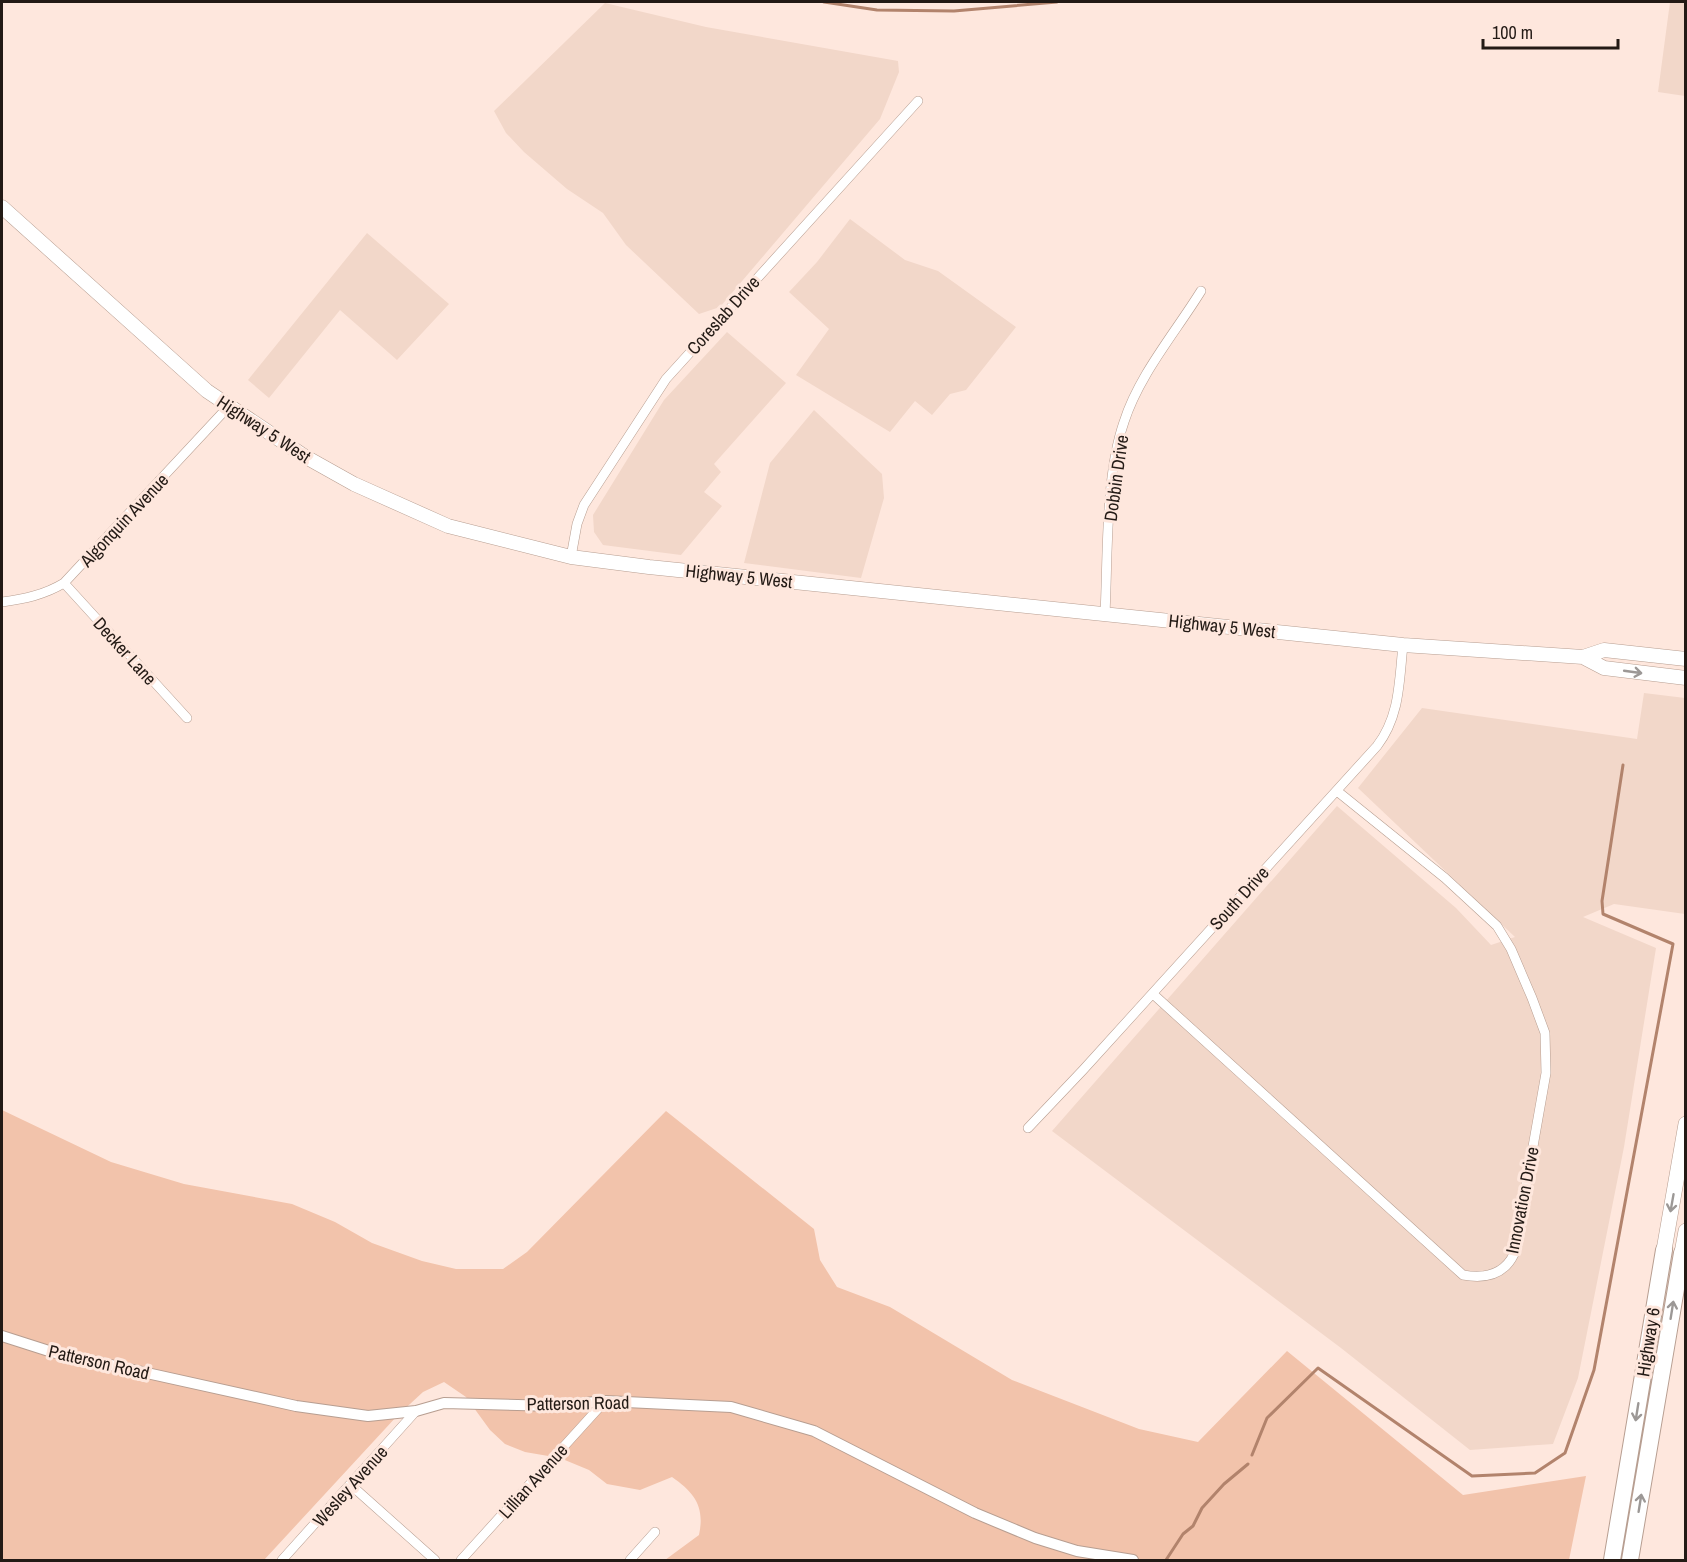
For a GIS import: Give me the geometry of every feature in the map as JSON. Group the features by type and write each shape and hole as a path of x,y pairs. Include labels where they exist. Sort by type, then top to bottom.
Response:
{"highway":[{"name":"Highway 6","path":"1612,1560 1686,1124"},
{"name":"Highway 6","path":"1630,1560 1686,1231"}],"main road":[{"name":"Highway 5 West","path":"2,207 228,407 291,449 354,484 448,526 571,557 1403,645 1583,657 1604,650 1686,659"},
{"name":"Highway 5 West","path":"1583,657 1604,668 1686,678"}],"street":[{"name":"Coreslab Drive","path":"571,557 577,524 584,505 666,379 918,101"},
{"name":"Dobbin Drive","path":"1105,614 1113,483 1123,422 1137,389 1201,291"},
{"name":"Algonquin Avenue","path":"2,602 25,599 50,591 64,583 228,407"},
{"name":"Decker Lane","path":"64,583 187,718"},
{"name":"South Drive","path":"1028,1128 1153,994 1337,791 1390,729 1397,706 1403,645"},
{"name":"Innovation Drive","path":"1153,994 1463,1275 1483,1277 1493,1275 1510,1262 1546,1073 1547,1053 1542,1025 1511,949 1497,926 1457,888 1337,791"},
{"name":"Patterson Road","path":"2,1336 52,1352 296,1406 368,1416 416,1411 444,1403 554,1406 605,1401 731,1407 814,1431 975,1513 1035,1538 1077,1551 1133,1560"},
{"name":"Lillian Avenue","path":"461,1560 605,1401"},
{"name":"Wesley Avenue","path":"282,1560 352,1486 416,1411"},
{"path":"352,1486 435,1560"},
{"path":"630,1560 655,1532"}],"shaded area":[{"path":"1670,2 1685,2 1685,96 1658,92"},
{"path":"605,3 706,27 898,61 899,72 880,119 720,307 699,314 626,245 603,213 567,189 524,152 506,133 494,111"},
{"path":"850,219 905,260 938,271 1016,327 966,390 950,394 932,415 915,401 890,432 796,375 829,329 789,292 817,262"},
{"path":"367,233 449,304 397,360 340,310 269,398 248,380"},
{"path":"727,332 786,383 714,464 721,472 704,492 722,506 681,555 603,545 594,532 593,515 664,400"},
{"path":"814,410 882,474 884,498 861,578 744,563 770,463"},
{"path":"1644,693 1685,698 1685,914 1614,904 1583,917 1656,948 1624,1147 1578,1378 1553,1444 1470,1450 1341,1348 1052,1131 1337,806 1456,908 1491,945 1515,937 1358,788 1422,708 1637,739"},
{"path":"2,1110 111,1162 184,1184 292,1204 335,1222 372,1243 422,1261 456,1269 503,1269 527,1252 666,1111 814,1229 820,1260 837,1287 890,1307 1012,1380 1139,1429 1198,1442 1287,1351 1463,1495 1586,1476 1569,1560 665,1560 699,1535 701,1525 701,1516 696,1502 680,1483 672,1477 640,1490 607,1484 589,1470 560,1458 525,1452 505,1444 490,1430 466,1397 444,1382 423,1392 397,1416 264,1560 2,1560"}],"waterway":[{"path":"824,2 877,10 954,11 1057,2"},
{"path":"1252,1455 1267,1418 1318,1368 1472,1476 1535,1473 1565,1453 1594,1370 1673,944 1603,914 1602,901 1623,765"},
{"path":"1166,1560 1183,1534 1193,1526 1202,1508 1224,1484 1248,1464"}]}
